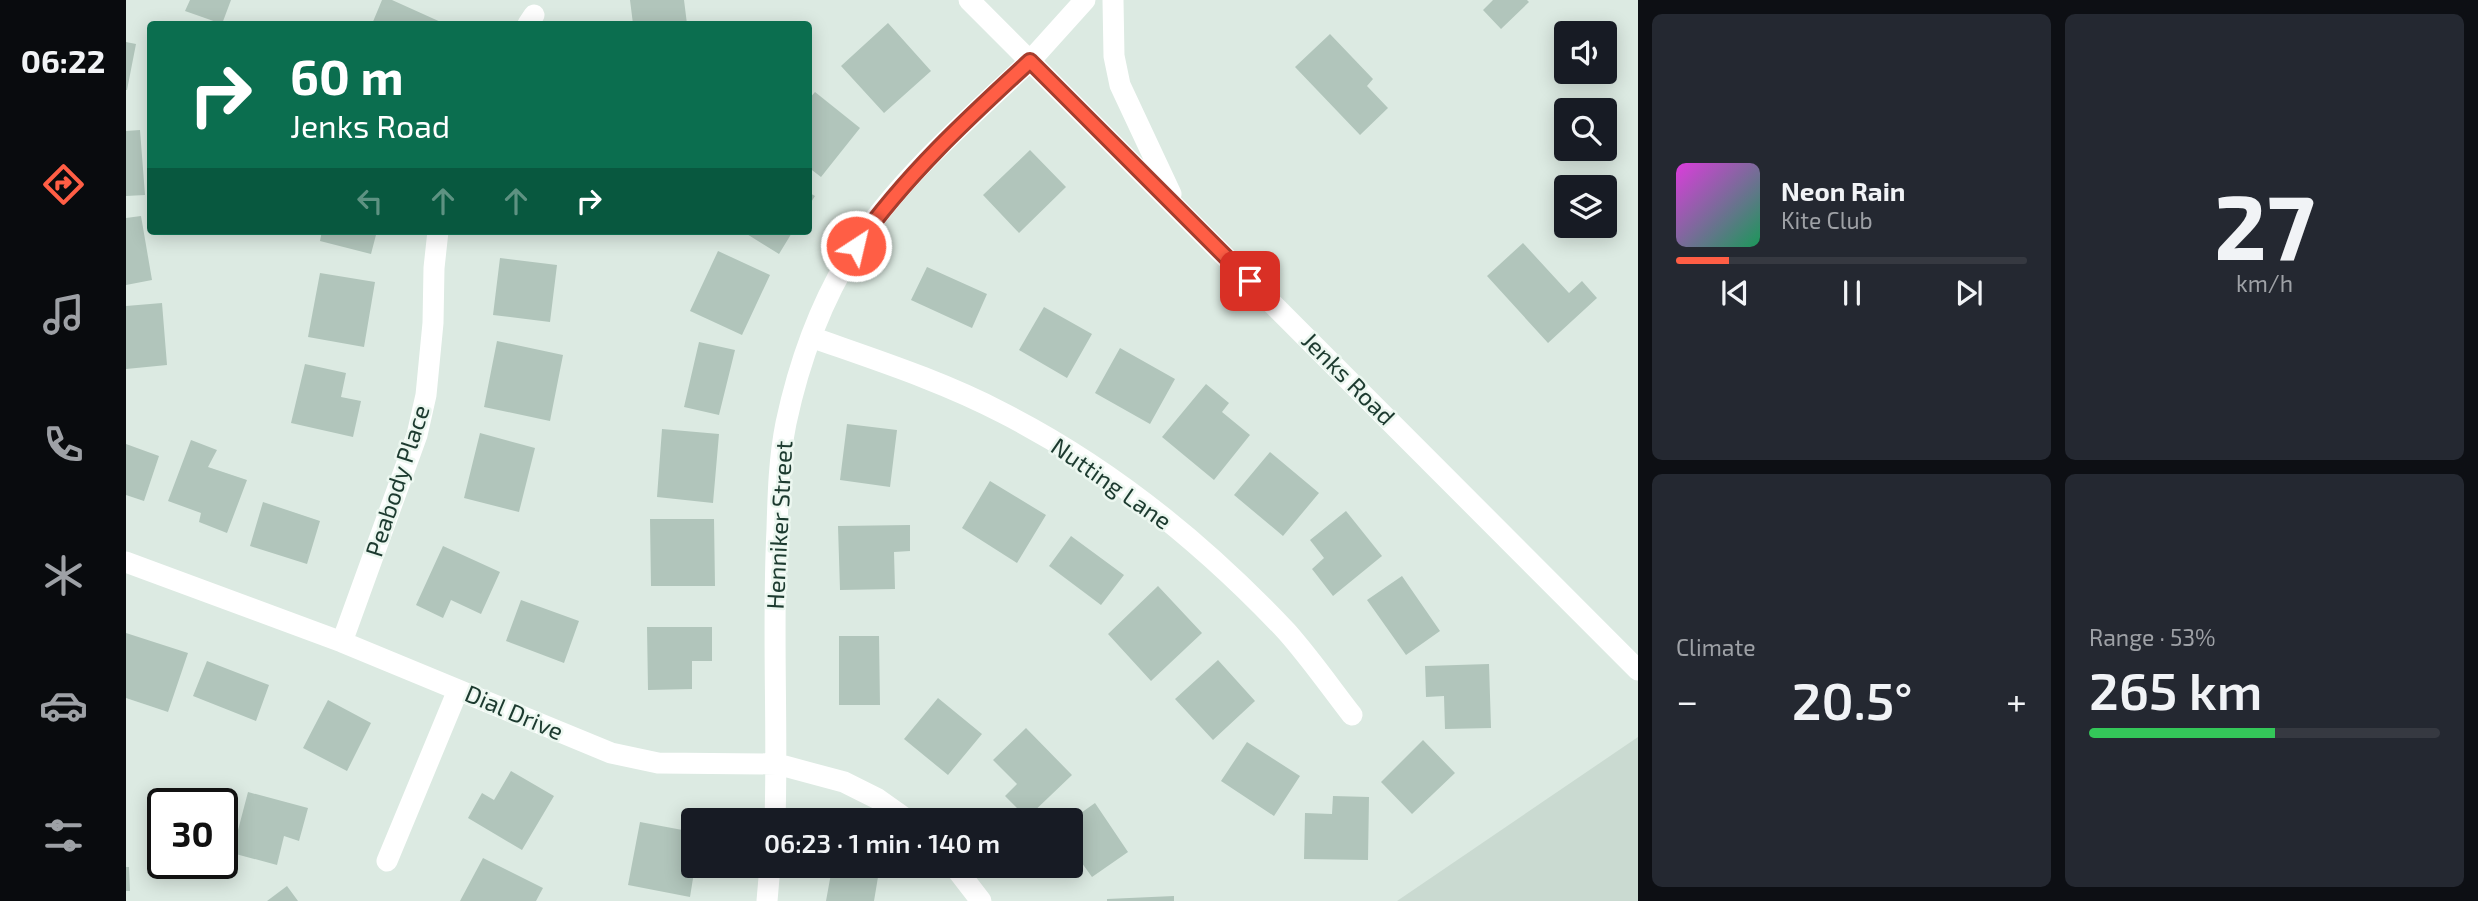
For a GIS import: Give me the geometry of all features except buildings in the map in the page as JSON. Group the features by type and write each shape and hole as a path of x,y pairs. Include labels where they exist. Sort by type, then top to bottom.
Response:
{"street":[{"name":"Jenks Road","path":"969,0 1638,670"},
{"name":"Henniker Street","path":"775,808 775,565 779,467 797,375 811,337 839,276 878,215 937,150 1030,61 1085,0"},
{"path":"1113,0 1114,56 1120,85 1178,209"},
{"name":"Peabody Place","path":"342,642 417,435 427,383 438,235"},
{"name":"Nutting Lane","path":"811,337 936,382 1004,413 1062,447 1123,488 1177,529 1237,583 1288,634 1352,715"},
{"name":"Dial Drive","path":"126,562 342,642 611,753 658,763 776,764 844,782 891,808"},
{"path":"387,861 458,690"},
{"path":"767,901 769,878"},
{"path":"963,878 981,901"}],"shaded area":[{"path":"1638,737 1638,901 1397,901"}],"route":[{"path":"856,246 878,215 937,150 1030,61 1250,281"}]}
